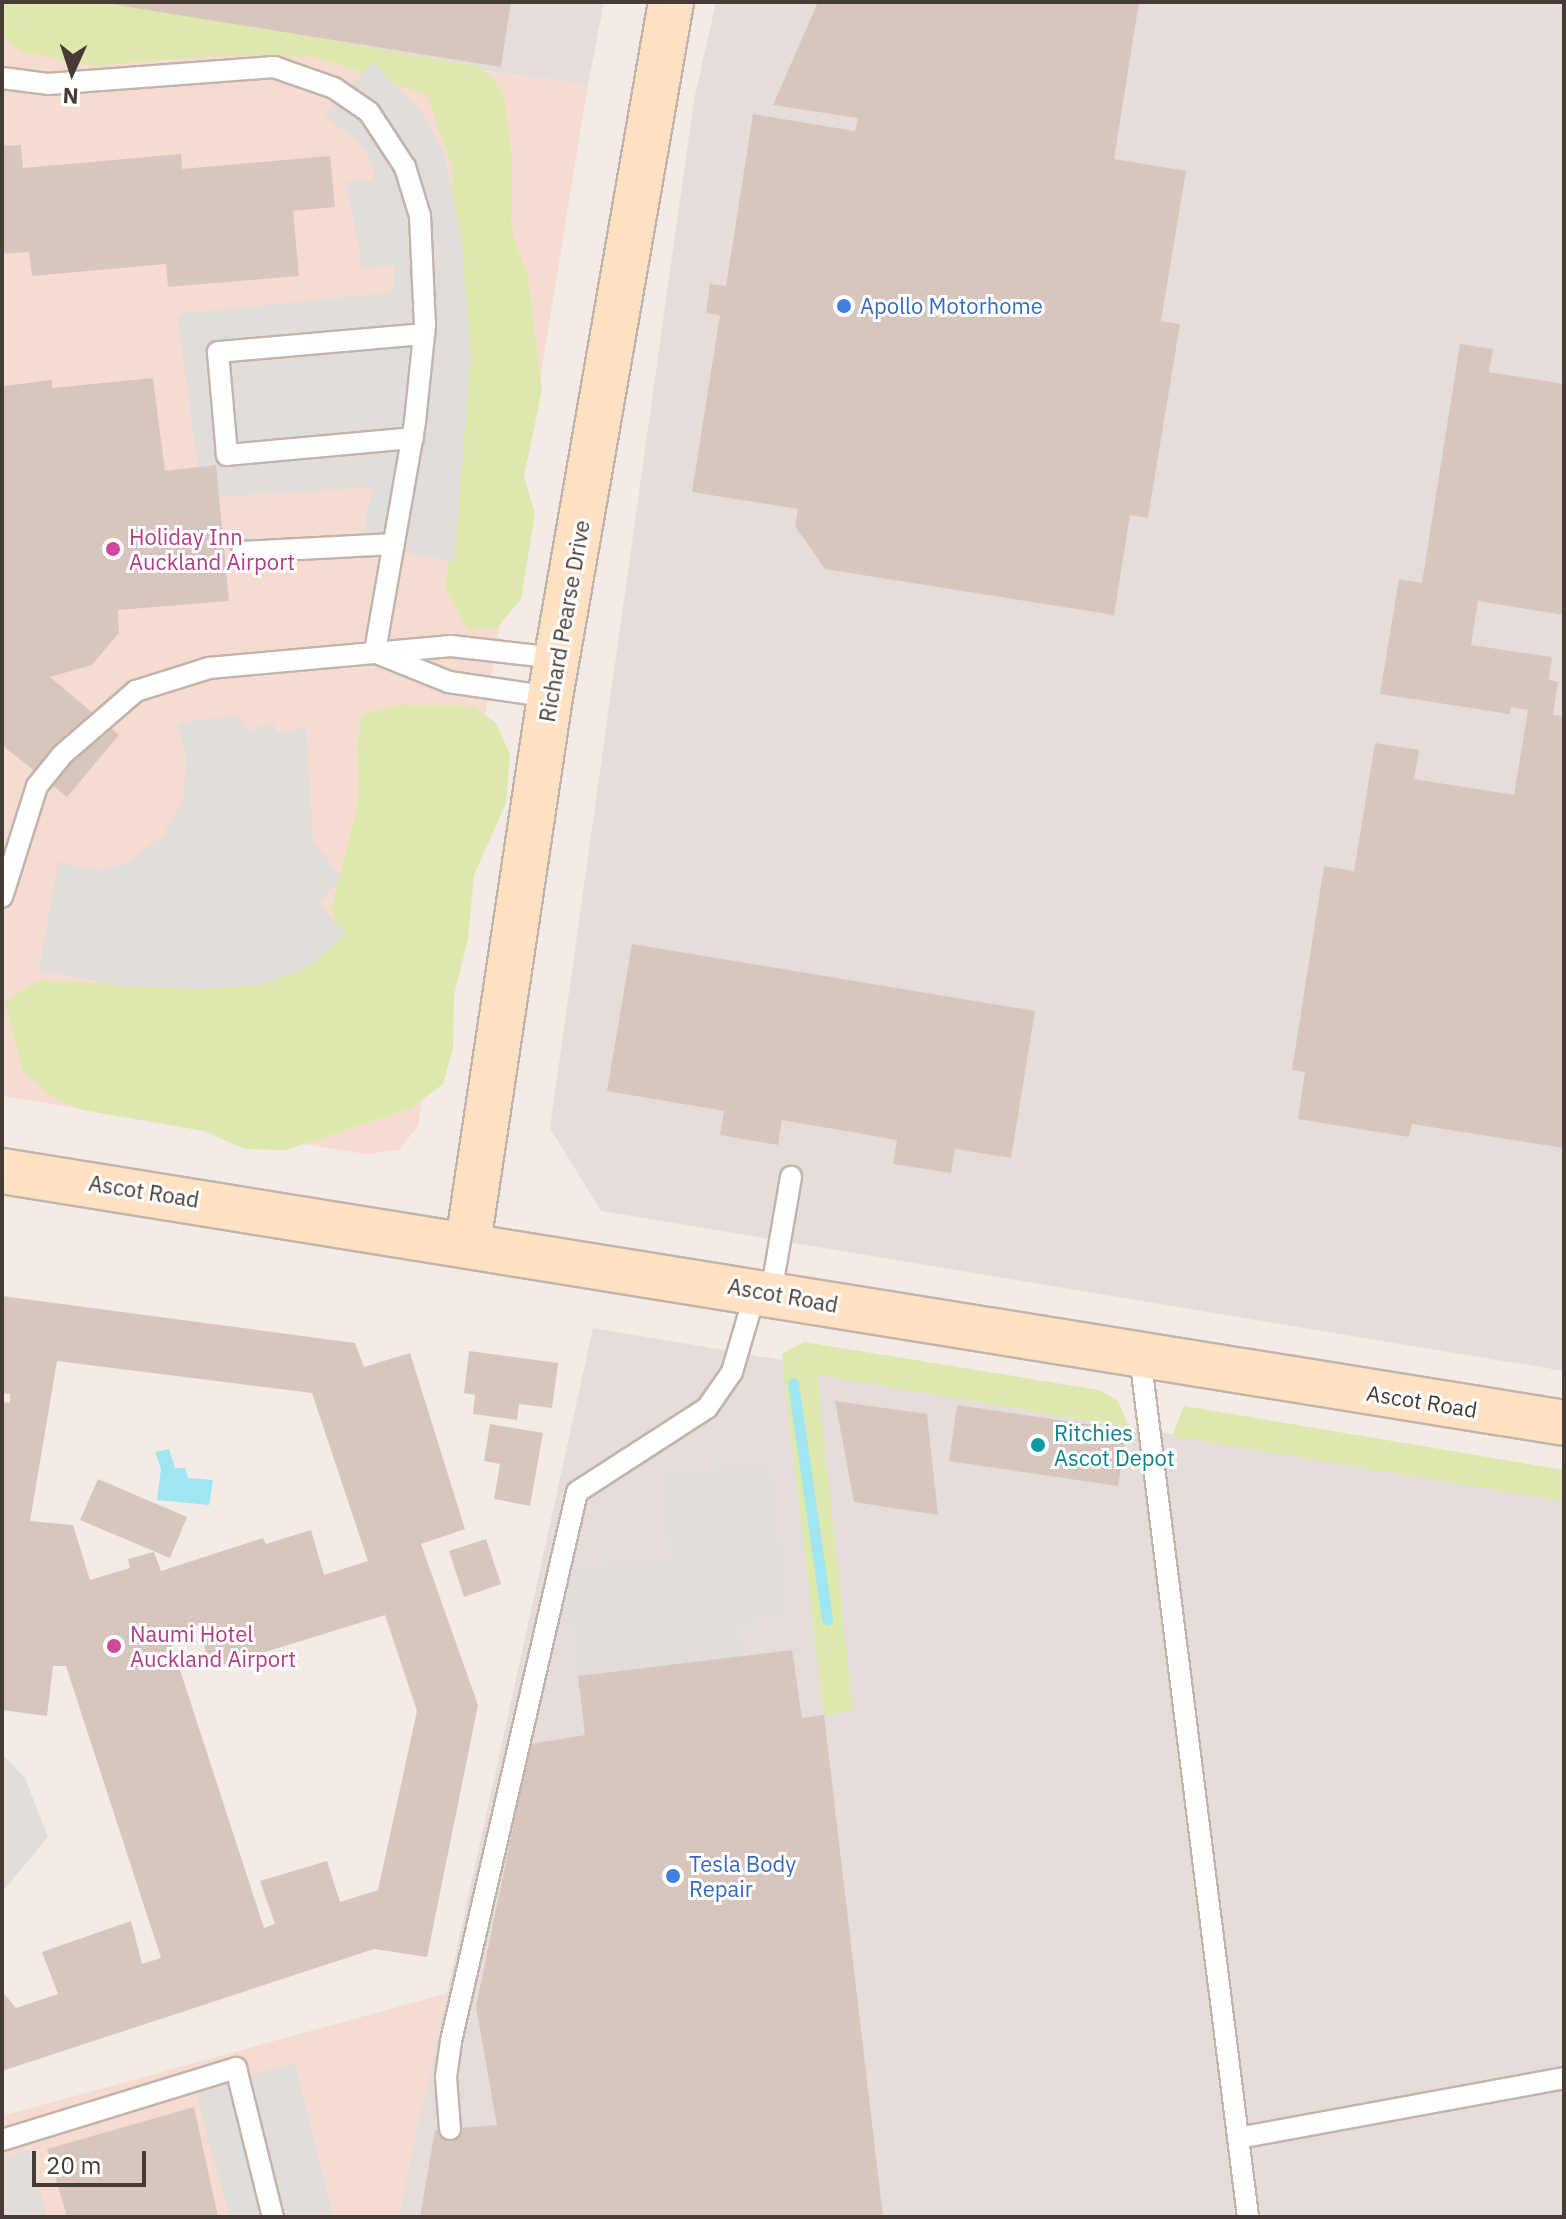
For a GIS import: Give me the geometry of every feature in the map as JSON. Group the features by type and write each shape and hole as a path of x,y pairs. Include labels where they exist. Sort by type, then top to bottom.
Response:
{"street":[{"name":"Richard Pearse Drive","path":"468,1243 554,678 671,2"},
{"name":"Ascot Road","path":"2,1171 468,1243 1140,1356 1564,1423"}],"lane":[{"path":"2,78 48,84 274,67 334,88 369,112 415,192 424,334 413,438 375,652"},
{"path":"413,438 227,455 218,352 424,334"},
{"path":"242,552 394,544"},
{"path":"2,897 37,786 62,755 136,691 209,668 451,646 554,678"},
{"path":"375,652 449,682 554,678"},
{"path":"450,2129 446,2077 451,2041 577,1492 707,1408 732,1372 763,1291 791,1177"},
{"path":"1140,1356 1248,2217"},
{"path":"2,2140 236,2068 273,2217"},
{"path":"1238,2138 1564,2078"}],"shaded area":[{"path":"2,2 604,2 588,85"},
{"path":"716,2 1564,2 1564,1371 601,1211 550,1128 694,100"},
{"path":"2,6 588,85 418,1126 399,1150 366,1154 2,1096"},
{"path":"373,62 421,111 443,150 461,234 471,353 454,562 362,543 372,487 219,497 198,467 177,314 393,292 394,265 362,268 346,181 373,180 373,166 364,148 324,115"},
{"path":"240,715 247,731 275,722 276,732 306,728 313,840 341,878 319,904 346,934 309,967 261,985 197,989 116,985 39,970 58,862 99,870 128,862 162,836 183,801 186,759 177,723"},
{"path":"593,1328 782,1360 816,1374 1564,1500 1564,2217 398,2217"},
{"path":"770,1463 787,1615 738,1621 742,1658 578,1676 566,1569 671,1558 662,1475"},
{"path":"2,1754 25,1778 48,1837 2,1892"},
{"path":"448,1993 398,2217 2,2217 2,2116"},
{"path":"295,2062 334,2217 229,2217 196,2093"},
{"path":"29,2150 47,2217 2,2217 2,2158"}],"green space":[{"path":"2,2 84,2 152,9 481,67 503,91 512,161 511,229 528,278 542,390 524,476 535,514 521,599 496,629 467,629 445,588 464,444 461,363 444,300 453,169 427,95 317,57 226,55 94,66 22,52 2,35"},
{"path":"398,705 471,706 495,722 510,754 506,803 474,875 468,939 454,995 453,1048 443,1084 411,1108 286,1150 245,1149 204,1131 83,1110 50,1095 23,1071 5,1002 37,981 219,986 271,982 336,941 332,906 359,799 357,742 363,715"},
{"path":"804,1342 1099,1390 1118,1401 1129,1427 817,1375 853,1711 824,1715 782,1360 783,1353"},
{"path":"1184,1406 1564,1470 1564,1501 1172,1436"}],"water":[{"path":"169,1449 175,1468 185,1468 188,1478 213,1480 209,1505 157,1500 161,1469 155,1452"}],"building":[{"path":"98,2 511,2 501,67"},
{"path":"818,2 1139,2 1114,159 1186,171 1161,321 1180,324 1148,518 1130,515 1114,615 825,569 795,526 798,509 692,492 720,315 706,313 710,284 726,286 753,114 855,131 858,118 773,105"},
{"path":"21,145 23,168 181,154 182,169 330,156 335,207 293,211 299,276 168,287 166,264 32,276 29,252 2,254 2,146"},
{"path":"1460,344 1493,349 1489,372 1564,384 1564,615 1478,601 1471,645 1552,657 1549,680 1558,682 1553,715 1564,716 1564,1148 1412,1124 1409,1137 1298,1119 1305,1072 1292,1070 1324,866 1354,871 1375,743 1419,750 1414,779 1514,795 1528,710 1511,707 1510,714 1380,694 1399,579 1422,583"},
{"name":"Holiday Inn Auckland Airport","path":"153,378 165,471 216,465 229,601 118,610 119,633 92,665 50,677 119,735 67,797 2,745 2,392 5,386 52,380 52,388"},
{"path":"632,944 1035,1011 1011,1158 955,1149 951,1173 893,1164 897,1140 782,1120 778,1145 720,1135 724,1111 607,1091"},
{"path":"2,1296 355,1343 364,1367 410,1353 465,1529 421,1544 478,1705 427,1957 374,1949 2,2071 2,1991 16,2008 58,1994 42,1952 131,1921 142,1964 161,1958 66,1666 53,1666 47,1716 2,1710 2,1402 10,1403 10,1394 2,1393","holes":["57,1361 312,1393 368,1561 324,1575 311,1530 266,1544 263,1538 161,1571 154,1552 128,1559 130,1568 90,1580 73,1525 30,1521","385,1615 417,1711 378,1890 340,1902 327,1861 260,1881 275,1924 264,1928 168,1633 199,1625 210,1669"]},
{"path":"469,1351 558,1363 552,1408 519,1404 517,1420 473,1414 475,1395 464,1393"},
{"path":"835,1401 927,1414 938,1515 854,1502"},
{"name":"Ritchies Ascot Depot","path":"957,1405 1127,1430 1118,1486 949,1461"},
{"path":"490,1424 543,1433 530,1506 494,1499 500,1464 484,1461"},
{"path":"98,1479 187,1517 170,1558 80,1520"},
{"path":"486,1539 501,1584 464,1597 449,1551"},
{"name":"Tesla Body Repair","path":"792,1650 802,1718 824,1715 883,2217 420,2217 435,2130 497,2125 476,2007 530,1744 585,1735 578,1676"},
{"path":"194,2107 218,2217 67,2217 47,2149"}],"waterway":[{"path":"793,1383 827,1620"}],"place":[{"name":"Apollo Motorhome","path":"844,306"},
{"name":"Holiday Inn Auckland Airport","path":"113,549"},
{"name":"Ritchies Ascot Depot","path":"1038,1445"},
{"name":"Naumi Hotel Auckland Airport","path":"114,1646"},
{"name":"Tesla Body Repair","path":"673,1876"}]}
